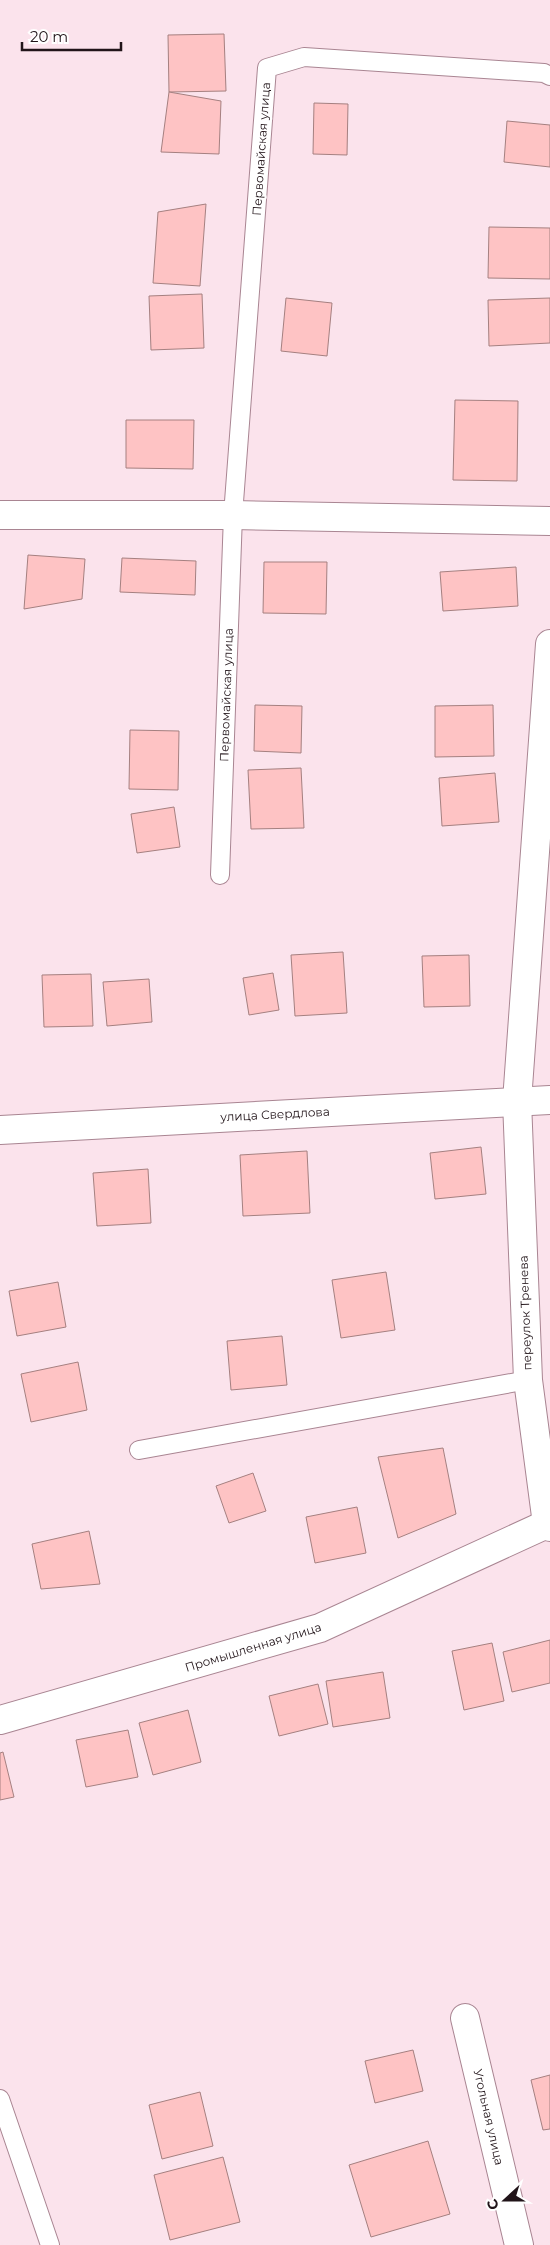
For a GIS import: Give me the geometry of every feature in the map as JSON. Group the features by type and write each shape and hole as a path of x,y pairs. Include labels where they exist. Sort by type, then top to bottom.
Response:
{"street":[{"path":"0,515 233,515 550,521"},
{"name":"переулок Тренева","path":"548,1525 528,1380 517,1101 550,644"},
{"name":"улица Свердлова","path":"0,1130 550,1100"},
{"name":"Промышленная улица","path":"0,1720 320,1628 548,1525"},
{"name":"Угольная улица","path":"465,2018 519,2245"}],"lane":[{"name":"Первомайская улица","path":"220,875 233,515 267,68 304,57 544,73 550,76"},
{"path":"139,1450 528,1380"},
{"path":"0,2099 50,2245"}],"building":[{"path":"224,34 226,91 169,92 168,35"},
{"path":"169,92 221,101 219,154 161,152"},
{"path":"314,103 348,104 347,155 313,154"},
{"path":"507,121 550,125 550,167 504,162"},
{"path":"206,204 200,286 153,283 158,212"},
{"path":"489,227 550,228 550,279 488,278"},
{"path":"202,294 204,348 151,350 149,296"},
{"path":"286,298 332,303 327,356 281,351"},
{"path":"550,298 550,343 489,346 488,300"},
{"path":"455,400 518,401 517,481 453,480"},
{"path":"126,420 194,420 193,469 126,468"},
{"path":"28,555 85,559 82,599 24,609"},
{"path":"122,558 196,561 195,595 120,592"},
{"path":"264,562 327,562 326,614 263,613"},
{"path":"516,567 518,606 443,611 440,572"},
{"path":"255,705 302,706 301,753 254,751"},
{"path":"493,705 494,756 435,757 435,706"},
{"path":"130,730 179,731 178,790 129,789"},
{"path":"301,768 304,828 251,829 248,770"},
{"path":"495,773 499,822 442,826 439,778"},
{"path":"174,807 180,847 137,853 131,814"},
{"path":"343,952 347,1013 295,1016 291,955"},
{"path":"469,955 470,1006 424,1007 422,956"},
{"path":"273,973 279,1010 249,1015 243,978"},
{"path":"91,974 93,1026 44,1027 42,975"},
{"path":"149,979 152,1022 107,1026 103,982"},
{"path":"481,1147 486,1194 435,1199 430,1153"},
{"path":"307,1151 310,1213 243,1216 240,1155"},
{"path":"148,1169 151,1223 97,1226 93,1173"},
{"path":"386,1272 395,1330 341,1338 332,1280"},
{"path":"58,1282 66,1327 17,1336 9,1291"},
{"path":"282,1336 287,1385 231,1390 227,1341"},
{"path":"78,1362 87,1410 31,1422 21,1374"},
{"path":"443,1448 456,1514 398,1538 378,1457"},
{"path":"253,1473 266,1511 229,1523 216,1486"},
{"path":"357,1507 366,1553 315,1563 306,1517"},
{"path":"89,1531 100,1584 41,1589 32,1544"},
{"path":"550,1640 550,1683 512,1692 503,1652"},
{"path":"492,1643 504,1701 464,1710 452,1651"},
{"path":"383,1672 390,1718 333,1727 326,1681"},
{"path":"318,1684 328,1724 279,1736 269,1696"},
{"path":"188,1710 201,1762 153,1775 139,1723"},
{"path":"128,1730 138,1777 86,1787 76,1740"},
{"path":"3,1752 14,1797 0,1800 0,1753"},
{"path":"413,2050 423,2091 375,2103 365,2061"},
{"path":"550,2075 550,2129 543,2130 531,2080"},
{"path":"200,2092 213,2146 162,2159 149,2105"},
{"path":"428,2141 450,2214 371,2237 349,2165"},
{"path":"223,2157 240,2222 170,2240 154,2175"}]}
